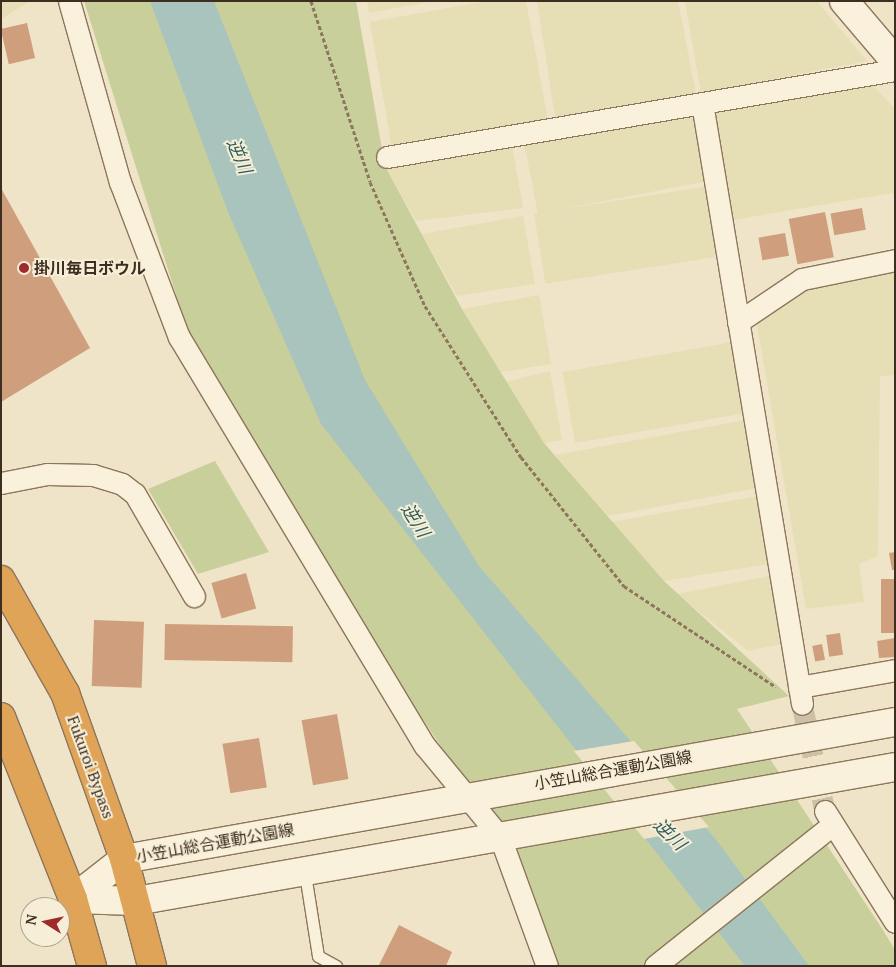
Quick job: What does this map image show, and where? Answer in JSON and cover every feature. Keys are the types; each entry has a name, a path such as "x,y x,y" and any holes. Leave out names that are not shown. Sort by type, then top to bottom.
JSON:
{"highway":[{"name":"Fukuroi Bypass","path":"1,580 65,693 124,859 152,966"},
{"path":"1,717 73,899 92,966"}],"main road":[{"path":"844,1 895,61"},
{"name":"小笠山総合運動公園線","path":"73,899 124,859 748,746 895,722"},
{"path":"73,899 136,901 305,874 527,832 895,767"}],"street":[{"path":"69,1 120,182 179,337 425,746 500,837 547,966"},
{"path":"387,157 895,70"},
{"path":"702,103 800,695 895,670"},
{"path":"738,322 802,280 895,260"},
{"path":"1,483 47,474 93,475 122,484 135,494 194,596"},
{"path":"655,966 828,818 895,922"}],"lane":[{"path":"305,874 318,956 336,966"}],"path":[{"path":"311,1 370,182 425,306 521,458 624,586 800,695"}],"shaded area":[{"path":"1,1 30,1 1,19"},
{"path":"367,1 435,1 369,13"},
{"path":"487,1 526,1 548,121 392,149 370,22"},
{"path":"537,1 678,1 696,94 555,117"},
{"path":"685,1 817,1 867,61 701,93"},
{"path":"871,83 895,109 895,197 892,193 733,220 714,106"},
{"path":"695,110 709,181 538,214 524,143"},
{"path":"511,140 523,208 416,221 385,166"},
{"path":"709,186 720,256 545,284 534,214"},
{"path":"523,216 535,284 457,296 422,234"},
{"path":"895,262 895,375 880,376 878,556 859,564 864,602 806,609 757,325 806,278"},
{"path":"539,295 551,364 501,372 462,309"},
{"path":"733,342 746,413 575,443 563,372"},
{"path":"550,371 562,440 544,443 505,382"},
{"path":"751,419 763,487 608,516 555,455"},
{"path":"763,495 775,563 664,581 612,522"},
{"path":"779,574 791,642 748,651 677,594"}],"green space":[{"path":"84,1 356,1 385,166 462,309 544,443 664,581 789,696 737,709 883,930 895,950 895,966 555,966 458,772 378,652 186,327"},
{"path":"215,461 269,552 198,574 148,489"}],"water":[{"name":"逆川","path":"150,1 214,1 365,380 442,506 479,566 718,842 809,966 745,966 321,424 228,212"}],"pier":[{"path":"634,741 709,827 644,839 574,751"}],"building":[{"path":"27,23 35,58 9,64 1,29"},
{"name":"掛川毎日ボウル","path":"1,188 90,348 1,402"},
{"path":"862,208 866,230 834,235 830,214"},
{"path":"825,212 834,257 797,264 789,219"},
{"path":"785,233 789,256 762,260 758,238"},
{"path":"895,552 895,570 892,570 889,553"},
{"path":"246,573 256,609 222,618 211,583"},
{"path":"881,579 895,579 895,633 881,633"},
{"path":"94,620 144,622 142,688 92,686"},
{"path":"165,624 293,626 292,662 164,660"},
{"path":"840,633 843,655 829,657 826,635"},
{"path":"895,638 895,657 879,658 877,641"},
{"path":"822,644 825,660 815,662 812,646"},
{"path":"337,714 348,779 313,785 302,720"},
{"path":"259,738 267,787 230,793 222,744"},
{"path":"399,925 452,952 446,966 379,965"}],"tunnel":[{"path":"802,704 825,811"}],"place":[{"name":"掛川毎日ボウル","path":"24,268"}]}
